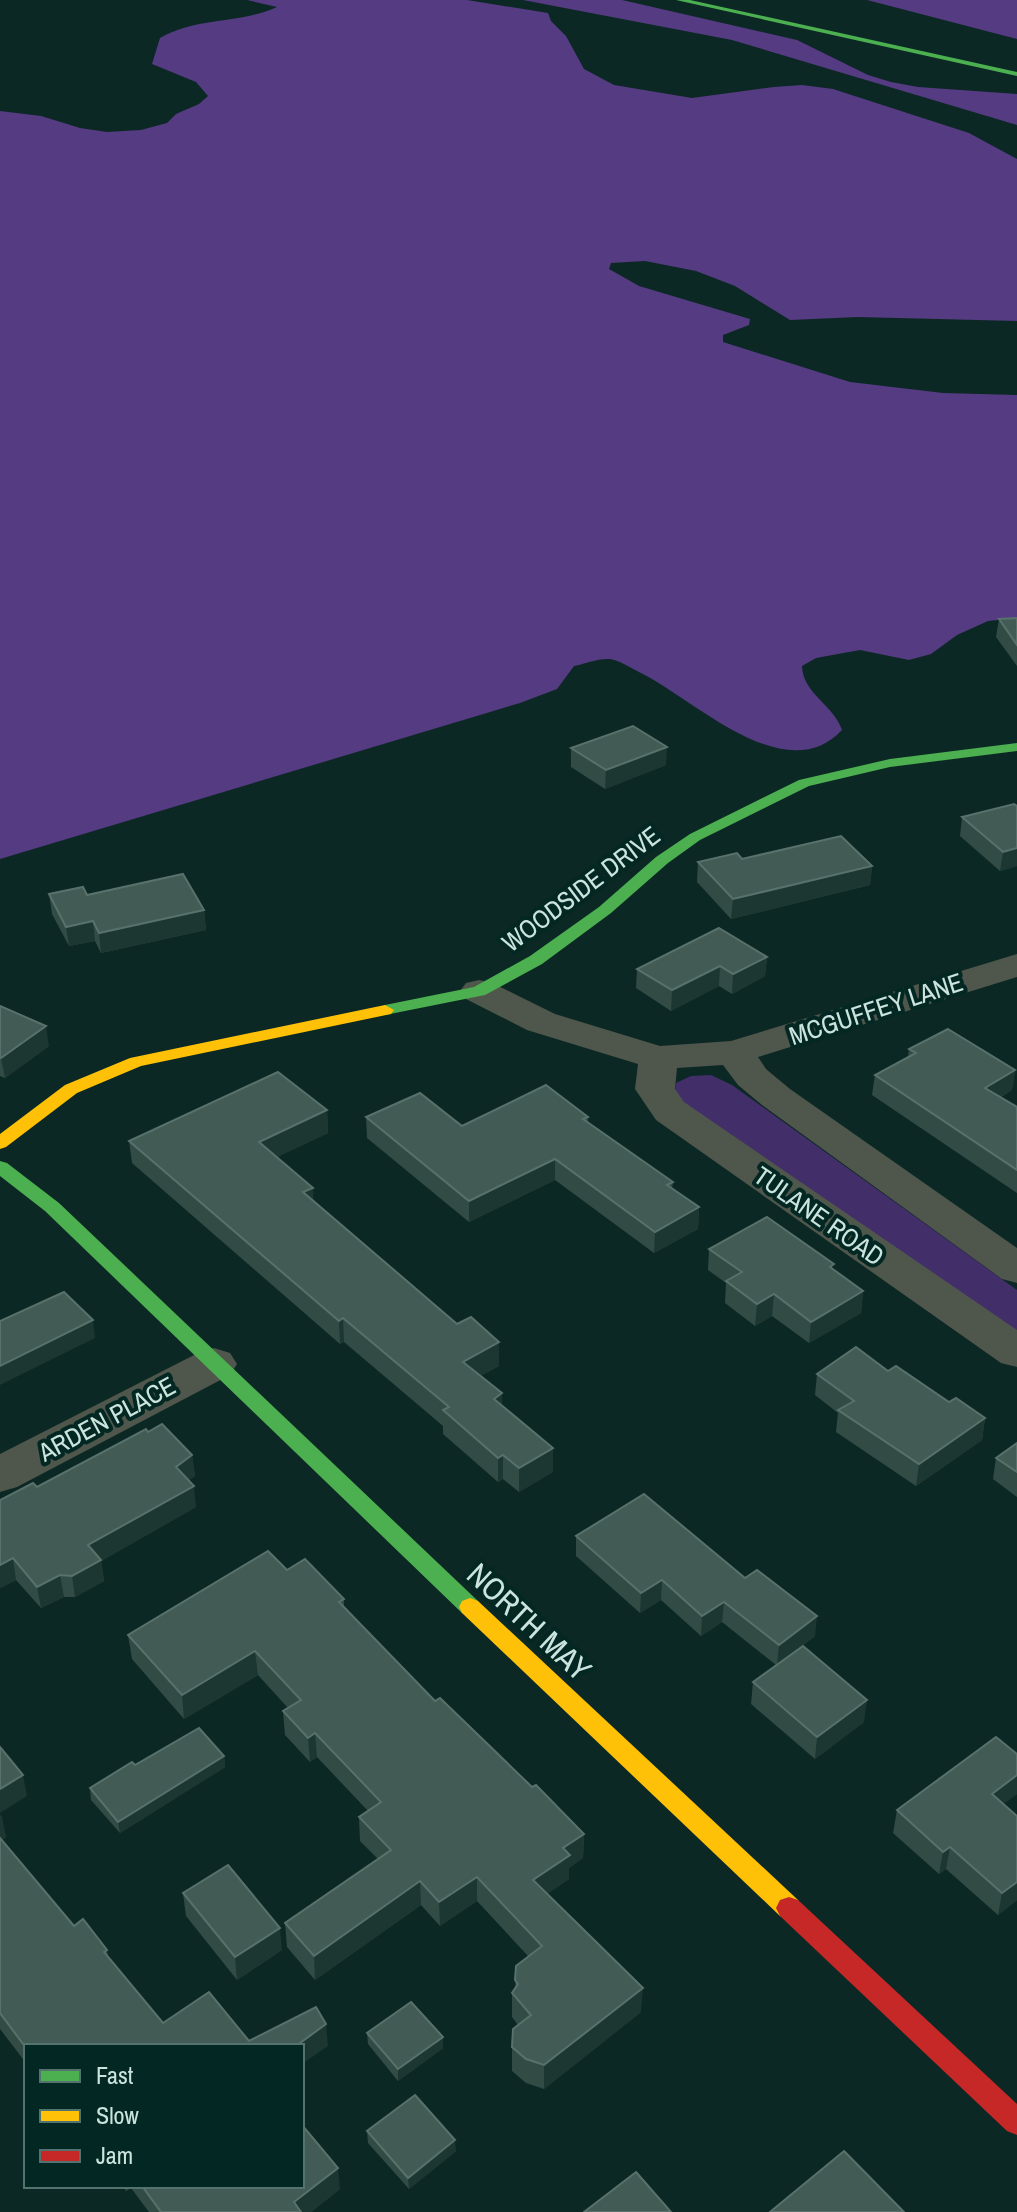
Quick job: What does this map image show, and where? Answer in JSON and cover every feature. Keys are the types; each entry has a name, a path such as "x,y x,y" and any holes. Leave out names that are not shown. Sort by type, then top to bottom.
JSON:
{"main road":[{"path":"680,0 1017,76"},
{"path":"763,0 821,12"},
{"path":"975,46 1017,56"},
{"name":"WOODSIDE DRIVE","path":"0,1143 71,1089 136,1062 479,991 536,960 605,910 662,860 695,837 804,783 904,761 1017,747"},
{"name":"NORTH MAY","path":"0,1167 52,1207 214,1364 1017,2122"}],"street":[{"name":"MCGUFFEY LANE","path":"658,1058 734,1052 1017,965"},
{"path":"479,991 541,1022 658,1058"},
{"path":"734,1052 752,1077 776,1097 1017,1269"},
{"name":"TULANE ROAD","path":"658,1058 655,1089 670,1111 1017,1352"},
{"name":"ARDEN PLACE","path":"0,1475 214,1364"}],"shaded area":[{"path":"247,0 467,0 548,13 551,21 566,36 584,69 614,85 692,98 802,85 833,89 969,133 1017,159 1017,321 858,317 790,320 735,286 696,271 645,261 611,263 609,269 639,286 750,319 749,325 723,335 723,342 850,382 943,393 1017,395 1017,618 988,621 957,635 931,654 909,660 860,650 816,658 802,666 807,684 842,730 819,746 794,750 767,745 739,734 625,664 601,659 574,666 557,689 520,703 0,859 0,111 41,116 80,128 107,132 141,130 167,123 176,114 199,104 208,96 196,82 152,64 160,38 203,23 248,16 277,7"},
{"path":"523,0 622,0 797,40 868,75 891,82 918,87 1017,94 1017,125 732,40"},
{"path":"867,0 1017,0 1017,39"},
{"path":"711,1075 732,1085 1017,1290 1017,1341 674,1099 676,1083 691,1076"}],"building":[{"path":"1017,618 1017,645 999,619"},
{"path":"633,726 667,747 606,770 571,748"},
{"path":"1014,804 1017,806 1017,848 1003,852 962,817"},
{"path":"841,836 872,866 733,899 698,862 737,853 742,859"},
{"path":"183,874 204,910 99,933 93,921 66,927 49,894 83,887 87,895"},
{"path":"719,928 767,957 733,974 720,966 672,990 637,969"},
{"path":"0,1006 46,1026 1,1058 0,1057"},
{"path":"948,1029 1015,1070 985,1088 1017,1107 1017,1170 875,1075 916,1053 909,1049"},
{"path":"278,1072 327,1110 259,1142 313,1188 303,1192 457,1324 471,1317 499,1342 463,1362 502,1393 494,1399 553,1448 519,1468 503,1455 498,1458 443,1410 449,1407 343,1318 339,1321 129,1141"},
{"path":"546,1085 588,1117 583,1119 673,1182 667,1185 699,1207 655,1232 555,1159 469,1201 366,1117 420,1093 462,1126"},
{"path":"767,1217 834,1264 830,1267 863,1291 811,1322 774,1294 757,1304 726,1281 742,1272 709,1249"},
{"path":"64,1292 93,1320 0,1366 0,1321"},
{"path":"856,1347 888,1371 896,1366 949,1402 956,1398 985,1418 919,1464 838,1410 854,1401 817,1374"},
{"path":"162,1424 192,1455 176,1467 194,1486 88,1545 101,1560 72,1576 60,1575 37,1587 13,1558 0,1565 0,1500 33,1483 37,1487 146,1429 148,1432"},
{"path":"1017,1443 1017,1472 996,1458"},
{"path":"644,1494 745,1578 757,1570 817,1616 779,1645 724,1602 702,1616 662,1580 641,1593 576,1536"},
{"path":"268,1551 287,1570 305,1559 344,1599 339,1602 435,1701 440,1698 532,1787 536,1785 584,1834 563,1848 570,1855 533,1880 643,1988 544,2065 526,2059 512,2047 513,2029 531,2015 512,1993 518,1984 515,1980 516,1966 542,1946 477,1877 439,1902 420,1881 314,1956 285,1923 391,1850 359,1817 381,1802 315,1733 308,1738 283,1711 301,1700 255,1651 182,1695 128,1635"},
{"path":"803,1646 867,1700 817,1737 753,1682"},
{"path":"199,1728 224,1756 118,1822 90,1788 132,1762 135,1765"},
{"path":"996,1737 1017,1754 1017,1775 992,1794 1017,1816 1017,1882 1002,1893 950,1847 943,1852 897,1810"},
{"path":"0,1747 23,1775 0,1789"},
{"path":"0,1838 74,1926 83,1919 107,1950 104,1952 163,2023 209,1992 249,2041 316,2007 326,2024 299,2044 24,2045 0,2013"},
{"path":"228,1865 280,1928 235,1957 183,1893"},
{"path":"411,2002 443,2037 398,2069 367,2033"},
{"path":"415,2095 455,2140 408,2178 367,2131"},
{"path":"304,2127 338,2168 294,2202 301,2212 161,2212 143,2188 304,2188"},
{"path":"844,2151 904,2212 770,2212"},
{"path":"636,2172 671,2212 584,2212"}],"traffic: fast":[{"path":"680,0 1017,74"},
{"path":"385,1010 479,991 536,960 605,910 662,860 695,837 804,783 890,763 1017,747"},
{"path":"0,1167 52,1207 470,1607"}],"traffic: slow":[{"path":"0,1143 71,1089 136,1062 385,1010"},
{"path":"470,1607 789,1908"}],"traffic: jam":[{"path":"789,1908 1017,2122"}]}
